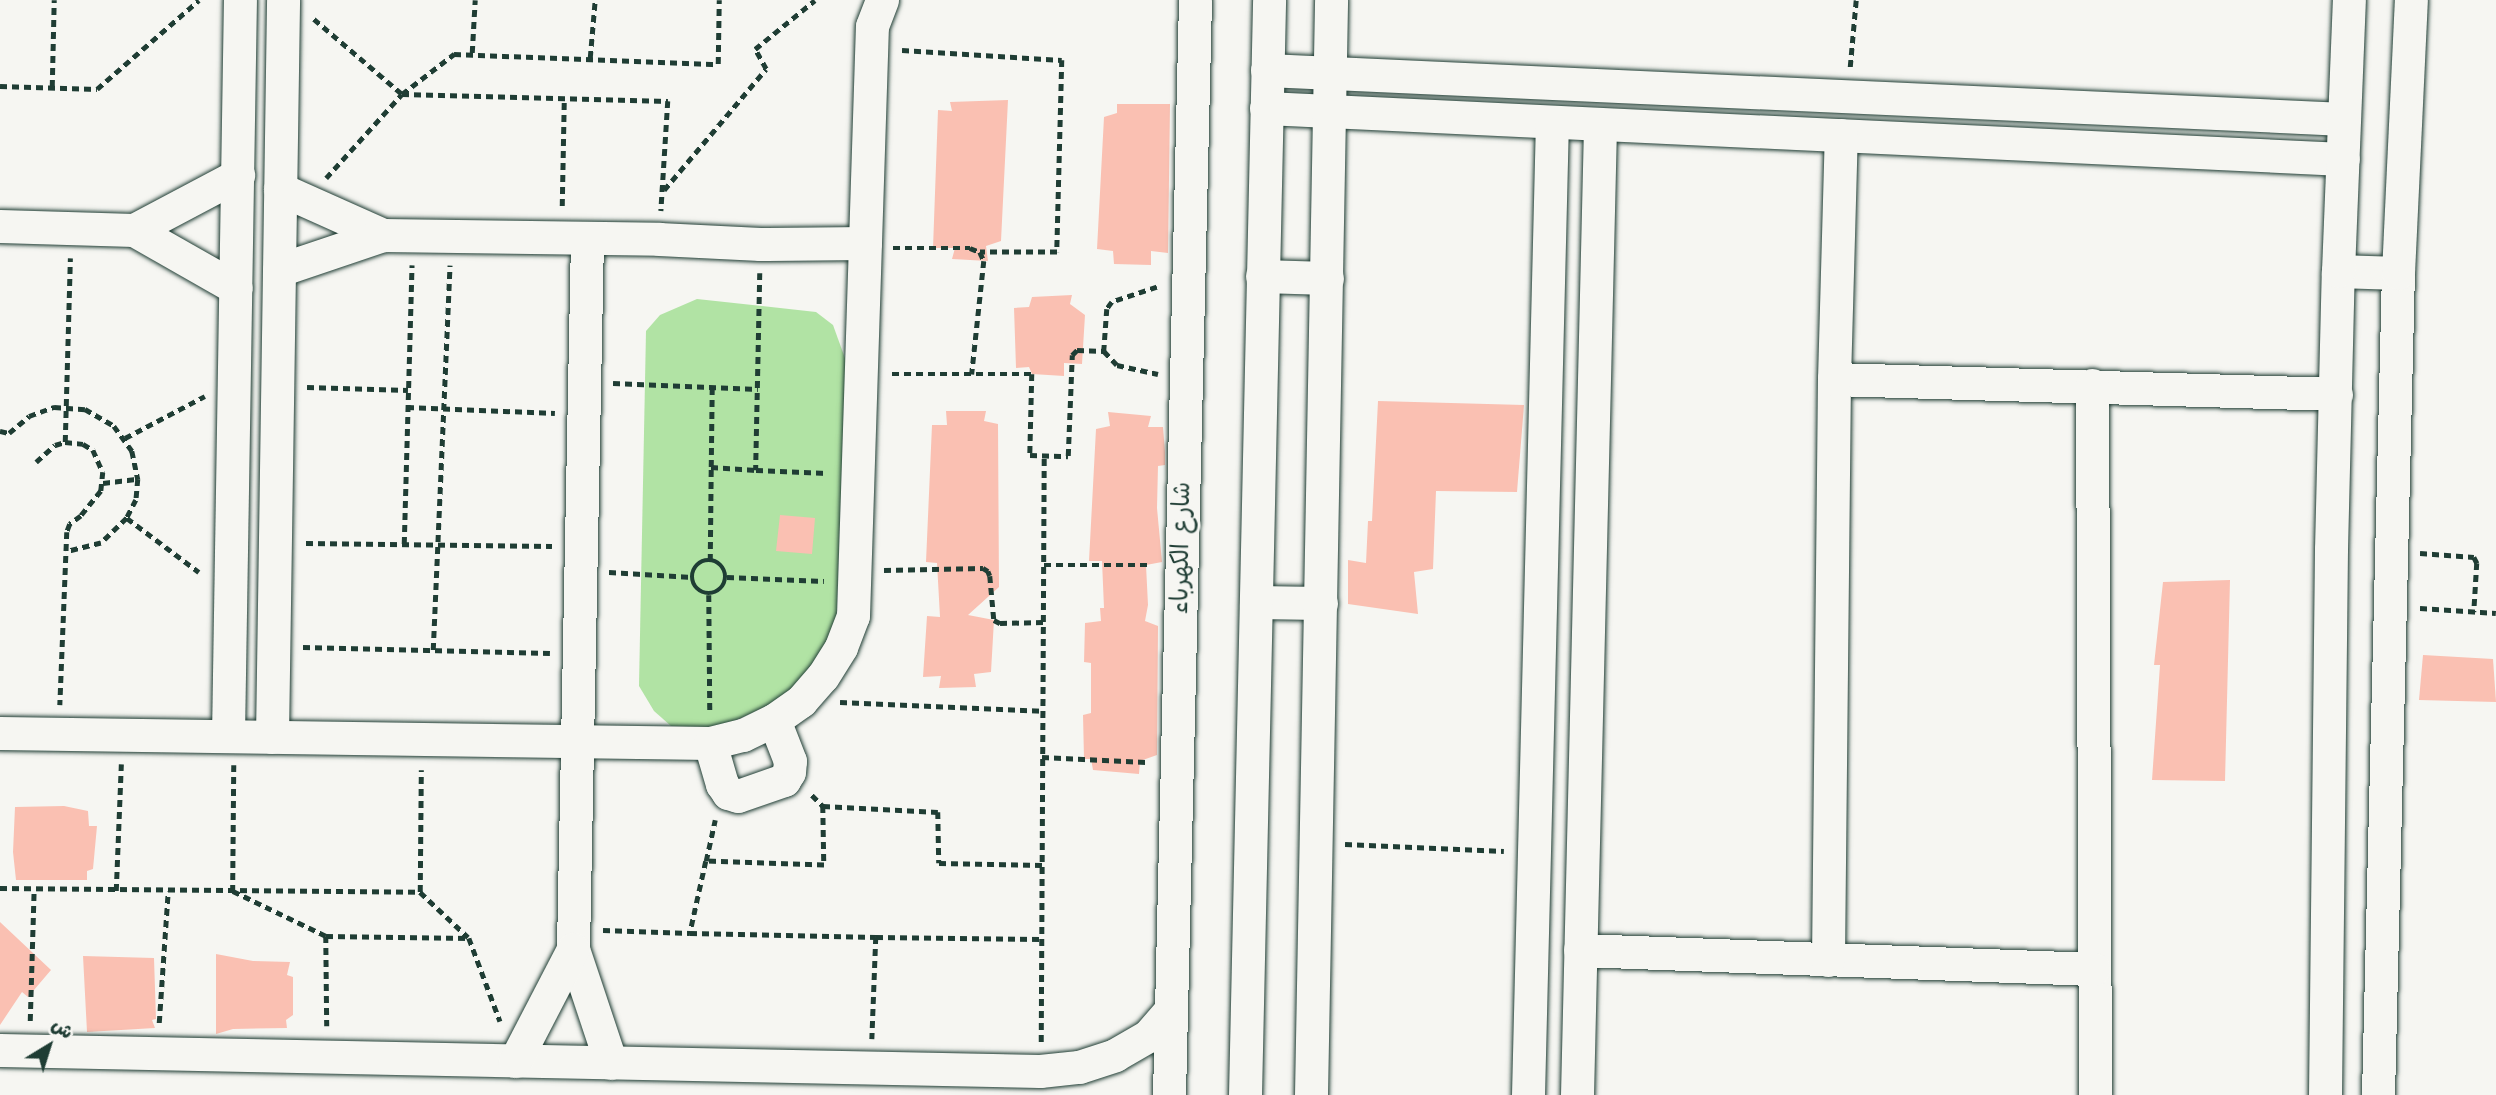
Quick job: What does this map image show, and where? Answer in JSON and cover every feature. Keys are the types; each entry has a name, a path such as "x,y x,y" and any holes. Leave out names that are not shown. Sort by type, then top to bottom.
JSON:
{"street":[{"path":"232,736 231,596 240,0"},
{"path":"272,737 279,270 293,195 283,0"},
{"name":"شارع الكهرباء","path":"1168,1095 1195,0"},
{"path":"1245,1095 1269,0"},
{"path":"1311,1095 1331,0"},
{"path":"2325,1095 2331,549 2338,271 2349,0"},
{"path":"2378,1095 2398,273 2411,0"},
{"path":"0,733 710,743 743,735 774,720 801,701 823,676 841,647 853,616 870,19"},
{"path":"1267,70 2344,119"},
{"path":"1695,129 1697,89"},
{"path":"1266,108 2343,159"},
{"path":"1528,1095 1552,122"},
{"path":"1577,1095 1601,124"},
{"path":"1828,960 1834,379 1841,135"},
{"path":"134,230 238,175"},
{"path":"293,195 398,235"},
{"path":"0,226 134,230 236,288"},
{"path":"279,270 398,235 864,245"},
{"path":"575,238 584,398 573,939 611,1063"},
{"path":"2338,271 2398,273"},
{"path":"1262,276 1326,278"},
{"path":"1834,379 2336,394"},
{"path":"2091,385 2095,1095"},
{"path":"1541,589 1589,591"},
{"path":"1256,602 1321,603"},
{"path":"710,743 722,784 728,793 738,796 784,780 789,772 790,761 774,720"},
{"path":"515,1061 573,939"},
{"path":"1580,950 2095,969"},
{"path":"15,1051 1040,1071 1079,1067 1115,1055 1148,1036 1171,1010"}],"path":[{"path":"52,87 54,0"},
{"path":"0,86 97,89 199,0"},
{"path":"472,53 475,0"},
{"path":"590,58 595,0"},
{"path":"293,195 402,94 454,54 718,64 719,0"},
{"path":"663,191 766,69 755,49 815,0"},
{"path":"1848,96 1856,0"},
{"path":"312,17 402,94 668,101 659,239"},
{"path":"864,245 970,248 980,252 1057,252 1062,60 870,19"},
{"path":"564,99 575,238"},
{"path":"65,442 70,228"},
{"path":"398,235 408,390 404,544"},
{"path":"433,650 452,236"},
{"path":"756,470 760,244"},
{"path":"972,374 984,261 980,252"},
{"path":"1104,351 1107,309 1112,302 1188,278"},
{"path":"861,374 1032,374 1030,455 1068,456 1072,355 1077,350 1104,351 1117,365 1186,380"},
{"path":"125,439 234,380"},
{"path":"407,407 444,408 712,386 758,389"},
{"path":"710,561 712,386"},
{"path":"277,387 408,390"},
{"path":"0,431 9,433 29,416 66,407 100,416 125,439 132,451 138,479 135,500 127,518 101,543 66,552"},
{"path":"36,462 55,445 65,442 83,444 93,450 101,462 103,483 95,500 70,524 66,552 59,734"},
{"path":"1040,1071 1044,455"},
{"path":"711,467 858,474"},
{"path":"103,483 138,479"},
{"path":"127,518 231,596"},
{"path":"275,542 438,544 581,559 692,577"},
{"path":"710,561 722,565 727,577 723,588 709,595 699,591 692,577 696,566 710,561"},
{"path":"1044,565 1181,565"},
{"path":"727,577 854,576 982,568 988,570 990,576 994,620 1000,623 1043,622"},
{"path":"709,595 710,743"},
{"path":"2391,607 2496,613"},
{"path":"273,646 579,653"},
{"path":"801,701 1043,711"},
{"path":"116,891 122,735"},
{"path":"232,736 233,891"},
{"path":"420,892 421,739"},
{"path":"1042,757 1177,763"},
{"path":"789,772 823,806 938,812 939,863 1042,865"},
{"path":"690,933 706,860 824,865 823,806"},
{"path":"1316,843 1533,852"},
{"path":"0,888 420,892 469,938 515,1061"},
{"path":"15,1051 34,889"},
{"path":"157,1054 168,891"},
{"path":"233,891 326,936 469,938"},
{"path":"573,939 690,933 1041,939"},
{"path":"326,936 328,1057"},
{"path":"871,1068 876,937"}],"green space":[{"path":"697,299 816,312 833,325 846,361 836,632 801,690 717,729 671,726 654,711 639,686 646,331 660,315"}],"building":[{"path":"1008,100 1001,241 986,246 988,261 952,259 955,248 933,248 938,110 952,111 950,102"},
{"path":"1117,104 1170,104 1168,253 1151,251 1151,265 1114,264 1113,251 1097,249 1104,117 1117,113"},
{"path":"1072,295 1070,304 1085,315 1082,364 1064,363 1064,376 1032,374 1029,367 1016,368 1014,308 1029,307 1032,297"},
{"path":"1378,401 1524,405 1517,492 1436,491 1433,569 1414,572 1418,614 1348,604 1348,560 1366,563 1368,521 1372,521"},
{"path":"946,411 986,411 984,421 998,424 999,587 968,615 994,620 991,672 974,674 976,687 939,688 941,676 923,677 927,616 940,617 937,563 926,562 932,425 947,425"},
{"path":"1108,412 1151,416 1148,427 1163,427 1165,465 1158,466 1157,508 1162,562 1146,565 1148,605 1145,621 1158,626 1157,755 1140,761 1139,774 1093,770 1091,759 1084,759 1083,715 1091,713 1091,663 1084,662 1085,623 1101,621 1100,608 1104,608 1102,561 1089,561 1096,429 1110,426"},
{"path":"780,515 815,518 812,554 776,551"},
{"path":"2230,580 2225,781 2152,780 2160,665 2154,665 2163,582"},
{"path":"2423,655 2493,659 2496,702 2419,700"},
{"path":"64,806 88,811 89,826 97,826 93,869 87,871 87,880 16,880 13,852 15,807"},
{"path":"0,922 51,970 28,997 22,992 0,1025"},
{"path":"216,954 253,961 290,962 287,975 293,977 293,1015 286,1020 287,1028 233,1029 216,1034"},
{"path":"83,956 154,958 156,1019 152,1020 155,1028 87,1032"}]}
